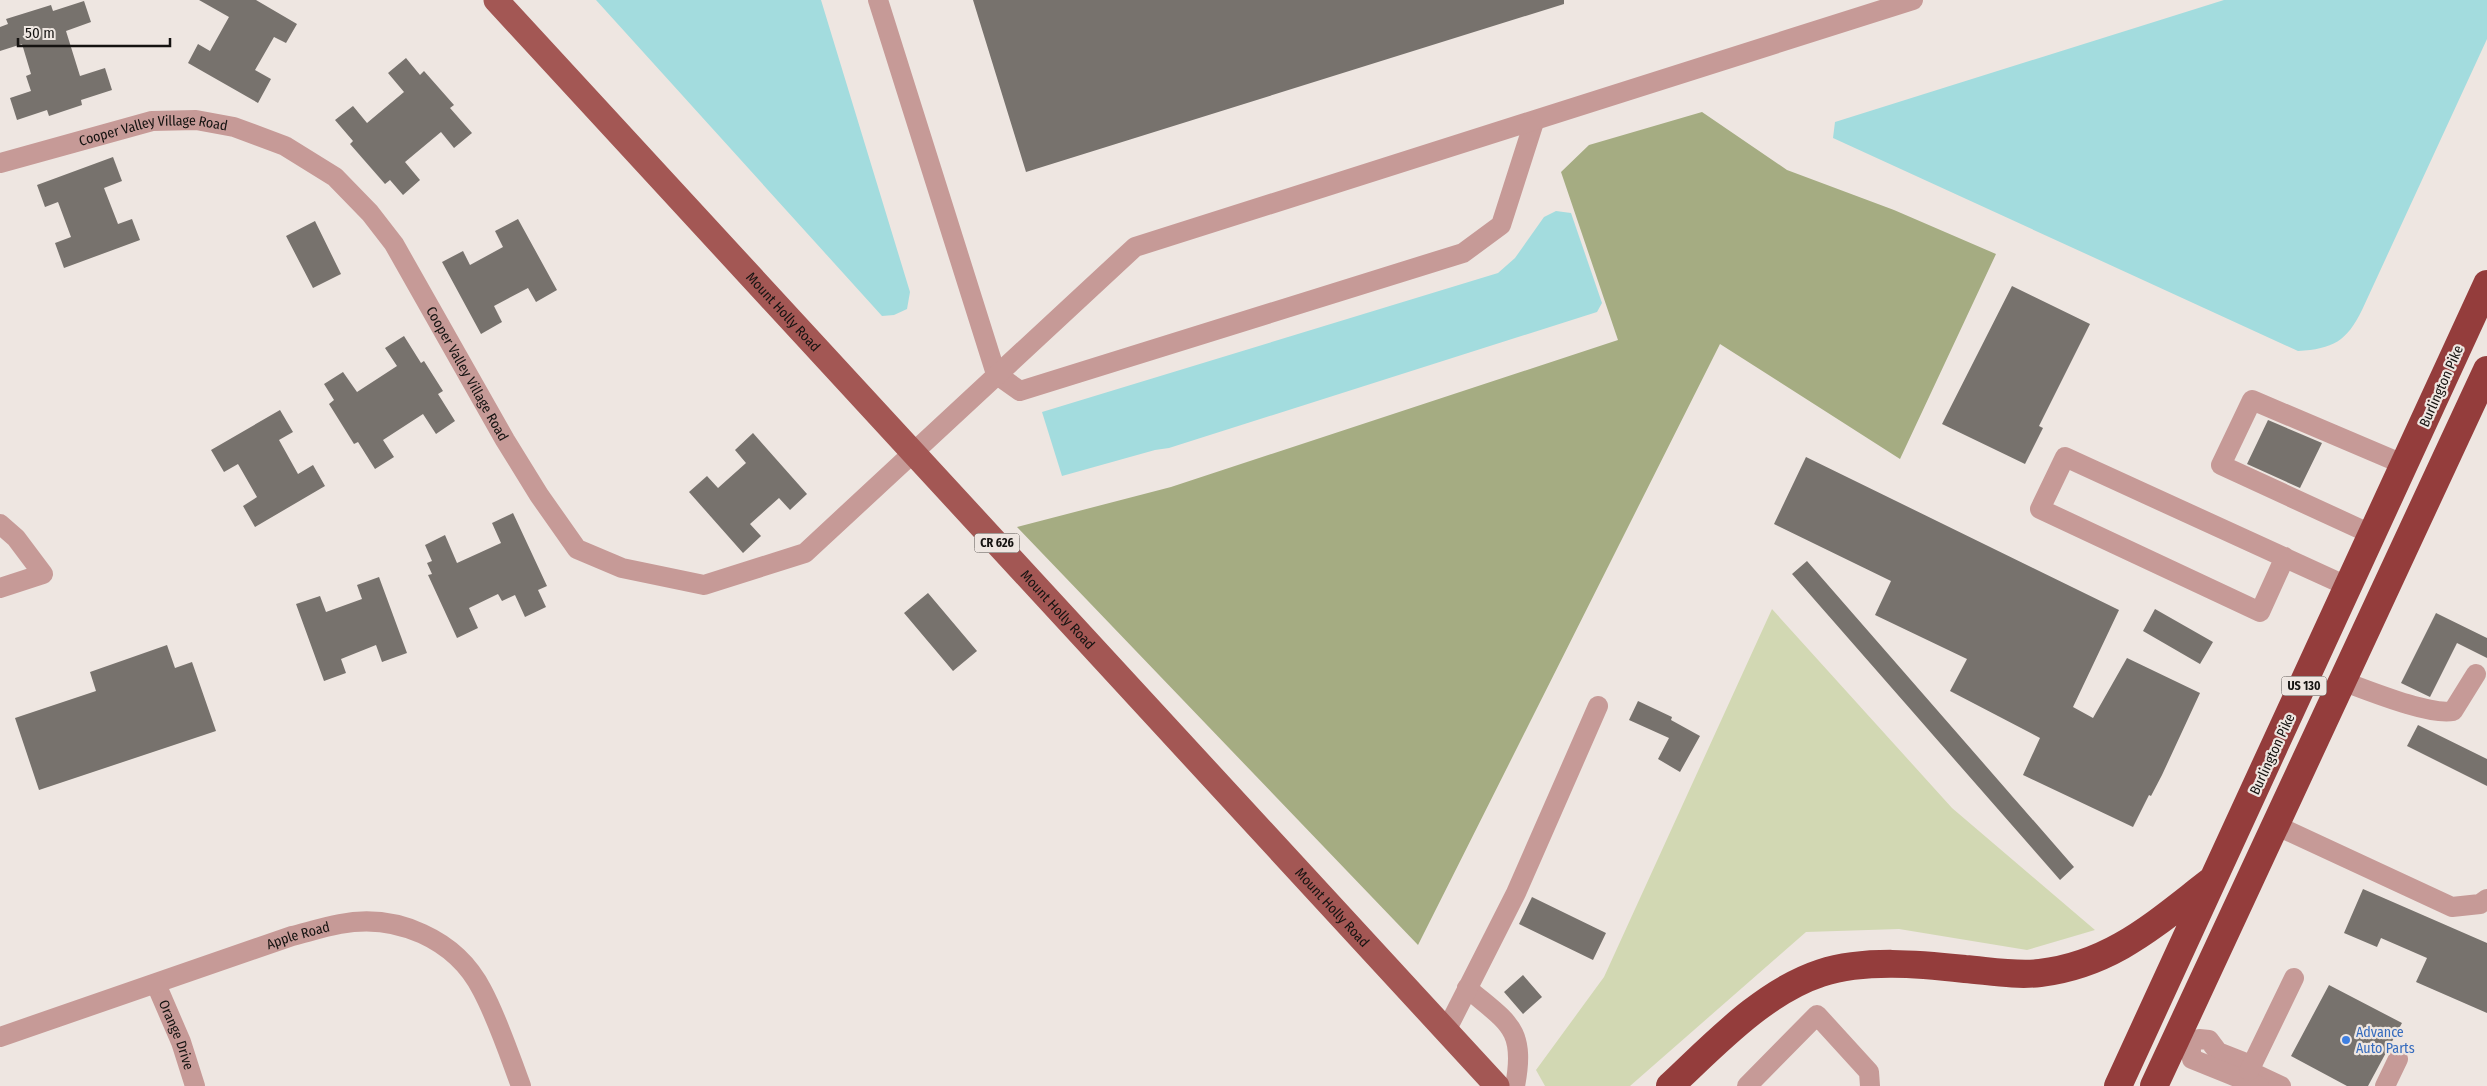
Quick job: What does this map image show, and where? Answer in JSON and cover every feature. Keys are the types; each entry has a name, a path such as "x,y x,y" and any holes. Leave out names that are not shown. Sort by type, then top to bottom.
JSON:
{"highway":[{"name":"Burlington Pike","path":"2118,1086 2487,284"},
{"name":"US 130","path":"2154,1086 2183,1042 2274,826 2487,370"},
{"path":"1670,1086 1762,1006 1791,988 1821,973 1854,966 1888,966 2039,973 2078,965 2116,951 2214,879"}],"main road":[{"name":"Mount Holly Road","path":"496,0 1497,1086"}],"street":[{"path":"878,0 996,374 1020,391 1462,253 1501,225 1534,122"},
{"name":"Cooper Valley Village Road","path":"0,163 127,126 152,121 196,120 234,126 285,146 335,176 370,212 394,244 510,448 576,549 622,568 704,585 805,553 1135,247 1534,122 1913,0"},
{"path":"2373,535 2221,465 2252,400 2405,465"},
{"path":"2285,557 2260,612 2040,509 2065,457 2285,557 2349,587"},
{"path":"0,524 16,538 43,574 0,588"},
{"path":"2342,682 2424,708 2447,713 2453,712 2476,674"},
{"path":"1446,1031 1516,893 1598,706"},
{"path":"2274,826 2452,907 2480,904 2487,899"},
{"name":"Apple Road","path":"0,1037 292,936 341,923 390,923 413,929 434,939 453,952 469,969 492,1012 521,1086"},
{"path":"2255,1079 2294,978"},
{"name":"Orange Drive","path":"156,984 181,1042 195,1086"},
{"path":"1467,988 1507,1022 1517,1038 1520,1063 1515,1086"},
{"path":"1748,1086 1817,1015 1869,1072 1870,1086"},
{"path":"2183,1042 2202,1038 2209,1040 2218,1052 2246,1063 2255,1079 2281,1086"},
{"path":"2385,1086 2398,1059"}],"green space":[{"path":"1702,112 1787,170 1894,210 1996,254 1900,459 1720,344 1418,945 1017,527 1171,487 1618,340 1561,172 1589,145"},
{"path":"1772,609 1952,808 2095,930 2027,950 1899,929 1806,932 1630,1086 1545,1086 1536,1070 1604,977"}],"water":[{"path":"596,0 821,0 910,292 907,309 894,315 882,316"},
{"path":"2224,0 2487,0 2487,39 2362,310 2351,329 2338,341 2330,345 2298,351 1833,138 1835,122"},
{"path":"1556,211 1571,213 1602,303 1597,312 1169,448 1155,450 1062,476 1042,412 1498,273 1515,258 1544,217"}],"building":[{"path":"199,0 256,0 297,24 286,43 274,37 255,70 271,79 258,103 188,63 198,44 210,51 229,17"},
{"path":"973,0 1564,0 1564,4 1026,172"},
{"path":"84,1 91,22 66,31 80,76 105,68 112,90 81,100 82,105 49,116 47,110 17,120 10,98 31,91 26,76 31,74 22,44 0,51 0,27 8,24 6,19 51,5 53,11"},
{"path":"406,58 420,75 424,71 454,105 450,108 472,133 454,148 441,132 405,162 420,180 403,195 390,180 385,184 350,144 353,141 335,120 353,106 367,123 404,92 388,73"},
{"path":"113,157 122,181 104,188 118,224 132,219 140,240 64,268 55,243 71,237 58,202 45,207 37,185"},
{"path":"518,219 557,290 536,302 528,288 494,306 502,322 481,334 442,262 463,251 470,265 503,247 495,231"},
{"path":"315,221 341,274 313,288 286,236"},
{"path":"2012,286 2090,324 2039,426 2043,428 2025,464 1942,424"},
{"path":"404,336 421,363 424,361 443,391 438,394 455,421 436,434 423,414 383,440 394,457 375,469 358,442 354,444 329,404 334,400 324,384 343,372 357,392 397,366 385,348"},
{"path":"280,410 293,432 279,440 298,474 313,465 325,486 255,527 243,506 257,497 238,464 224,472 211,450"},
{"path":"2268,420 2322,443 2300,488 2247,464"},
{"path":"753,433 807,494 790,510 779,498 750,524 761,536 743,553 689,492 707,476 718,488 746,463 735,450"},
{"path":"1806,457 2119,610 2073,707 2093,718 2127,658 2200,693 2162,775 2151,796 2149,795 2133,827 2023,775 2040,738 1950,691 1967,659 1875,615 1891,581 1774,524"},
{"path":"513,513 547,586 538,590 546,607 525,617 515,595 502,601 498,594 469,608 478,628 457,638 428,575 432,574 427,563 432,561 425,545 445,535 457,563 501,543 492,523"},
{"path":"1807,561 2074,867 2060,880 1792,574"},
{"path":"379,577 407,653 382,662 376,645 341,659 346,673 324,681 296,604 320,596 326,612 362,599 357,585"},
{"path":"928,593 977,651 953,671 904,613"},
{"path":"2155,609 2213,642 2200,664 2143,631"},
{"path":"2436,613 2487,638 2487,658 2457,643 2430,697 2401,683"},
{"path":"167,645 175,668 192,662 216,731 39,790 15,718 96,691 90,672"},
{"path":"1638,701 1672,717 1671,720 1700,736 1680,772 1658,759 1669,738 1629,720"},
{"path":"2418,725 2487,759 2487,786 2407,746"},
{"path":"2363,889 2487,943 2487,1013 2416,982 2427,958 2381,938 2377,947 2344,933"},
{"path":"1532,897 1606,933 1593,960 1519,924"},
{"path":"1523,975 1542,997 1523,1014 1504,992"},
{"name":"Advance Auto Parts","path":"2329,985 2402,1023 2368,1086 2347,1086 2291,1056"}],"place":[{"name":"Advance Auto Parts","path":"2346,1040"}]}
